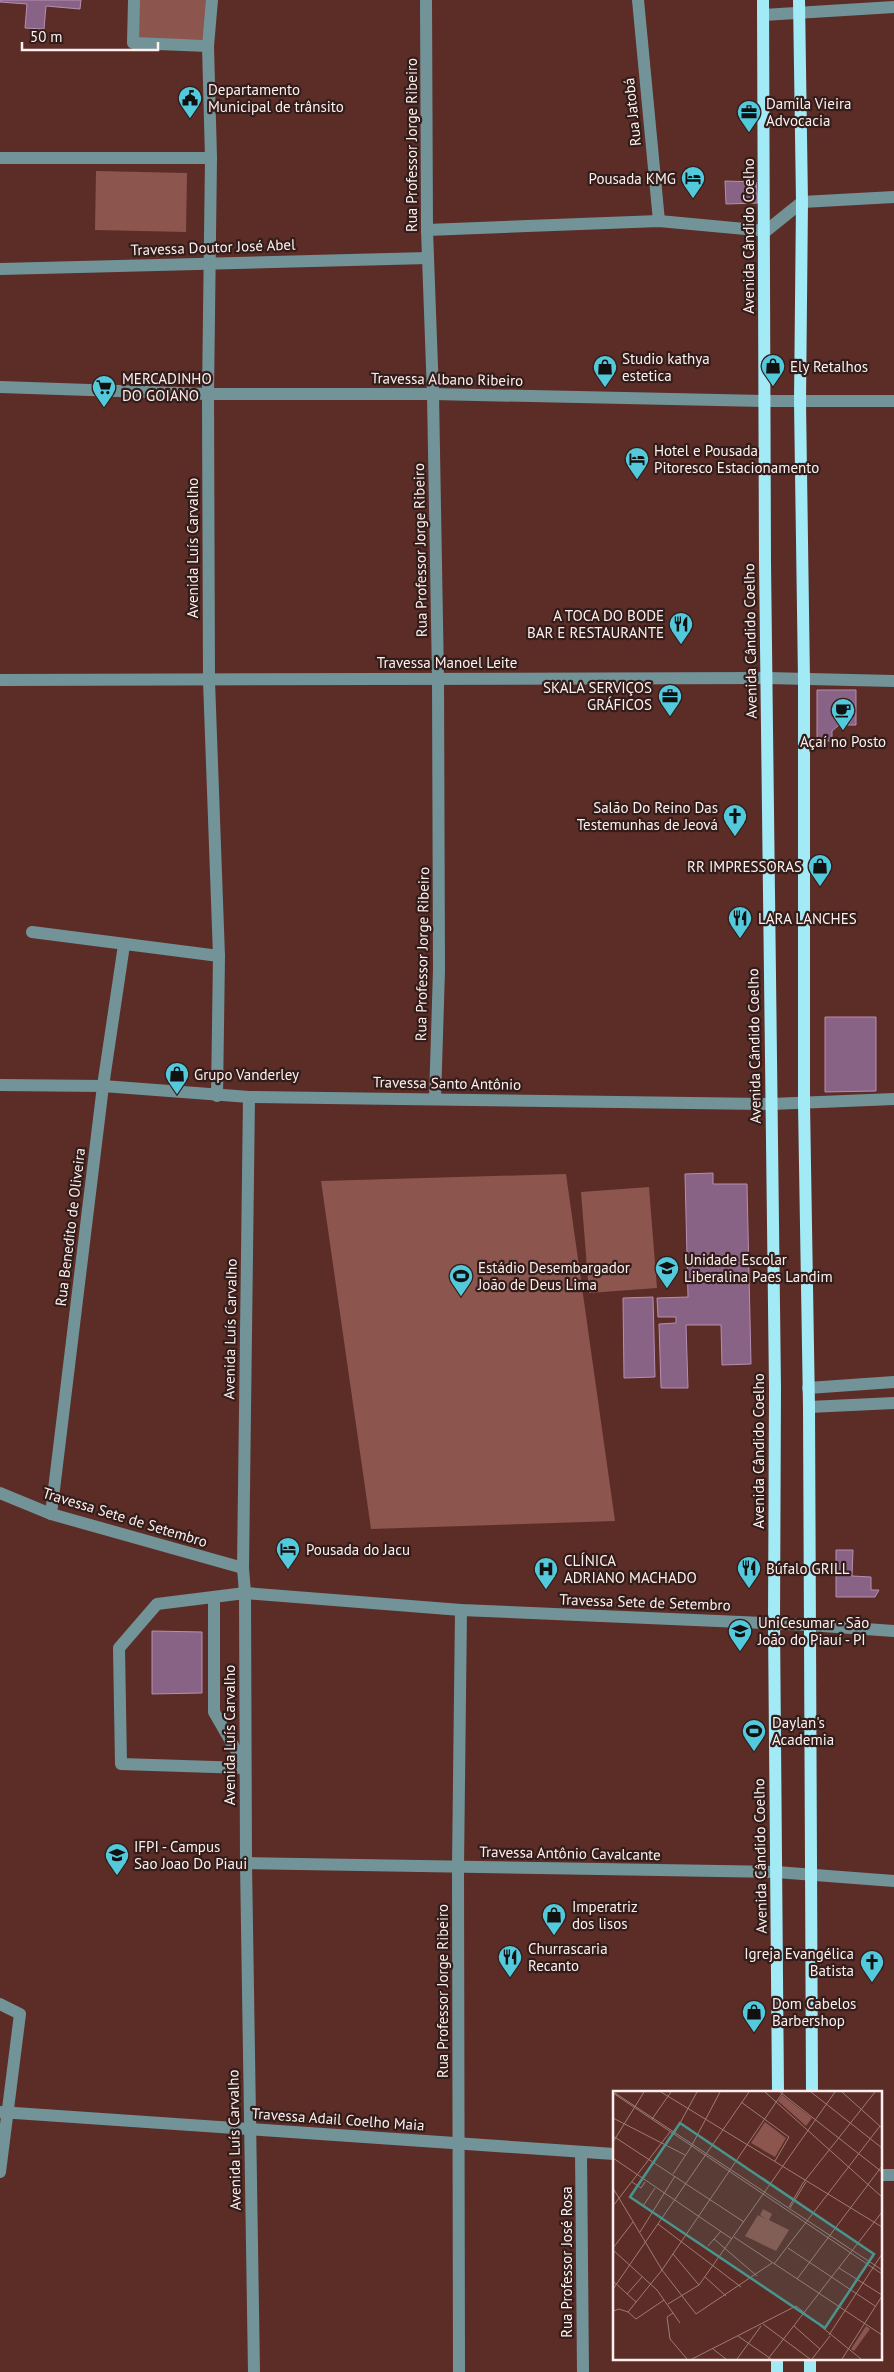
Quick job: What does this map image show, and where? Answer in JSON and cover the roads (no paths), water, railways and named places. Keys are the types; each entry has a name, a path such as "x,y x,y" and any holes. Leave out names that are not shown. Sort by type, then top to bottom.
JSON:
{"main road":[{"name":"Avenida Cândido Coelho","path":"763,0 766,230 764,401 775,1388 774,1624 778,2091"},
{"path":"799,0 802,202 800,402 804,679 804,1104 809,1407 812,2091"}],"street":[{"path":"134,0 133,43 208,46"},
{"name":"Avenida Luís Carvalho","path":"212,0 208,46 211,158 208,394 209,681 219,956 217,1096"},
{"name":"Rua Professor Jorge Ribeiro","path":"426,0 427,230 433,394 438,678 439,970 435,1099"},
{"name":"Rua Jatobá","path":"638,0 659,221"},
{"path":"763,15 894,6"},
{"path":"0,158 211,158"},
{"path":"427,230 659,221 766,230 802,202 894,196"},
{"name":"Travessa Doutor José Abel","path":"0,270 210,262 428,258"},
{"name":"Travessa Albano Ribeiro","path":"0,387 208,394 433,394 800,402 894,401"},
{"name":"Travessa Manoel Leite","path":"0,680 209,681 438,678 767,678 894,681"},
{"path":"32,932 219,956"},
{"name":"Rua Benedito de Oliveira","path":"51,1514 103,1086 124,945"},
{"name":"Travessa Santo Antônio","path":"0,1085 103,1086 249,1097 771,1104 894,1100"},
{"name":"Avenida Luís Carvalho","path":"249,1097 243,1568 245,1593 246,1863 254,2372"},
{"path":"808,1388 894,1382"},
{"path":"809,1407 894,1404"},
{"name":"Travessa Sete de Setembro","path":"0,1493 51,1514 243,1568"},
{"name":"Travessa Sete de Setembro","path":"246,1768 121,1764 119,1648 157,1604 245,1593 461,1610 810,1625 894,1631"},
{"path":"214,1597 214,1712 246,1768"},
{"name":"Rua Professor Jorge Ribeiro","path":"459,2372 458,1868 461,1610"},
{"name":"Travessa Antônio Cavalcante","path":"246,1863 776,1872 894,1881"},
{"path":"0,2004 20,2014 4,2112 0,2172"},
{"name":"Travessa Adail Coelho Maia","path":"4,2112 613,2154"},
{"name":"Rua Professor José Rosa","path":"581,2152 583,2372"}],"place":[{"name":"Departamento Municipal de trânsito","path":"190,119"},
{"name":"Damila Vieira Advocacia","path":"749,133"},
{"name":"Pousada KMG","path":"693,199"},
{"name":"Ely Retalhos","path":"773,387"},
{"name":"Studio kathya estetica","path":"605,388"},
{"name":"MERCADINHO DO GOIANO","path":"104,408"},
{"name":"Hotel e Pousada Pitoresco Estacionamento","path":"637,480"},
{"name":"A TOCA DO BODE BAR E RESTAURANTE","path":"681,645"},
{"name":"SKALA SERVIÇOS GRÁFICOS","path":"670,717"},
{"name":"Açaí no Posto","path":"843,731"},
{"name":"Salão Do Reino Das Testemunhas de Jeová","path":"735,837"},
{"name":"RR IMPRESSORAS","path":"820,887"},
{"name":"LARA LANCHES","path":"740,939"},
{"name":"Grupo Vanderley","path":"177,1095"},
{"name":"Unidade Escolar Liberalina Paes Landim","path":"667,1289"},
{"name":"Estádio Desembargador João de Deus Lima","path":"461,1297"},
{"name":"Pousada do Jacu","path":"288,1570"},
{"name":"Búfalo GRILL","path":"749,1589"},
{"name":"CLÍNICA ADRIANO MACHADO","path":"546,1590"},
{"name":"UniCesumar - São João do Piauí - PI","path":"740,1652"},
{"name":"Daylan's Academia","path":"754,1752"},
{"name":"IFPI - Campus Sao Joao Do Piaui","path":"117,1876"},
{"name":"Imperatriz dos lisos","path":"554,1936"},
{"name":"Churrascaria Recanto","path":"510,1978"},
{"name":"Igreja Evangélica Batista","path":"872,1983"},
{"name":"Dom Cabelos Barbershop","path":"754,2033"}]}
